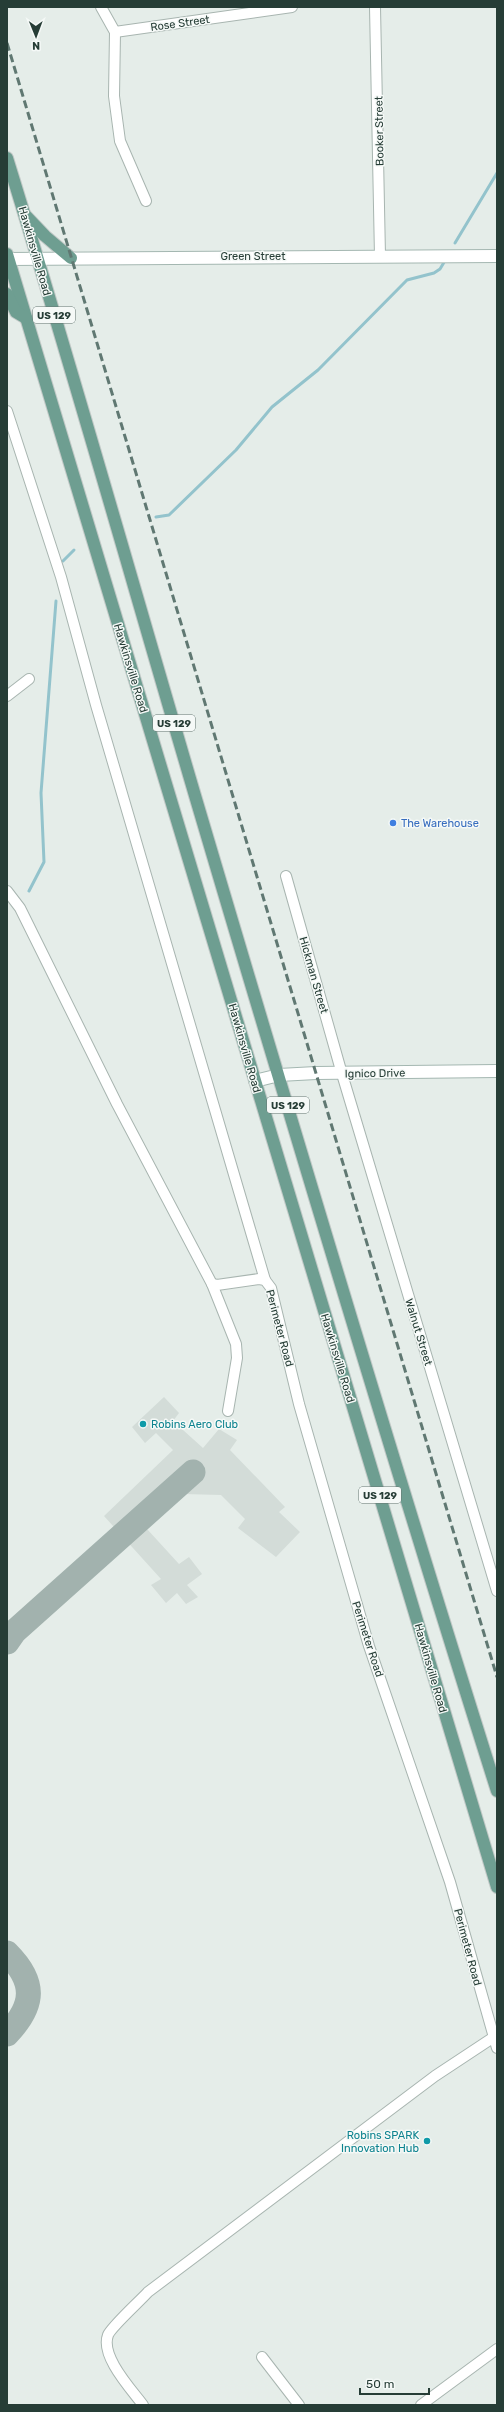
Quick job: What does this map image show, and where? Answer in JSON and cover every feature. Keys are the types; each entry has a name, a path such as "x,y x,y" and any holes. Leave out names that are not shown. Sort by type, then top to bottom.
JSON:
{"main road":[{"name":"Hawkinsville Road","path":"7,158 404,1495 497,1791"},
{"path":"24,214 45,236 71,258"},
{"name":"Hawkinsville Road","path":"7,257 27,319 497,1887"},
{"path":"7,294 16,312 27,319"}],"street":[{"path":"101,7 115,32 114,96 120,141 134,177 146,201"},
{"name":"Rose Street","path":"115,32 292,7"},
{"name":"Booker Street","path":"375,7 380,256"},
{"name":"Green Street","path":"7,257 497,256"},
{"path":"7,411 61,577 96,705 265,1280"},
{"path":"7,696 29,680"},
{"name":"Hickman Street","path":"286,876 342,1074"},
{"path":"7,891 20,908 117,1104 212,1284 236,1344 237,1358 228,1411"},
{"name":"Ignico Drive","path":"255,1081 279,1075 497,1071"},
{"name":"Walnut Street","path":"342,1074 497,1591"},
{"name":"Perimeter Road","path":"212,1284 217,1285 259,1279 265,1280 271,1288 299,1404 369,1646 450,1882 497,2048"},
{"path":"143,2405 113,2364 107,2348 108,2334 143,2297 435,2076 494,2037"},
{"path":"421,2405 497,2349"},
{"path":"262,2357 299,2405"}],"shaded area":[{"path":"164,1397 179,1413 173,1421 203,1448 219,1429 237,1440 230,1450 285,1507 279,1512 300,1532 276,1557 238,1528 245,1519 221,1495 183,1494 147,1529 179,1564 189,1557 202,1574 187,1585 198,1597 186,1604 177,1593 166,1603 151,1585 161,1579 104,1516 173,1450 156,1433 145,1443 132,1427"}],"waterway":[{"path":"455,243 497,173"},
{"path":"156,517 169,515 236,450 272,407 318,370 407,280 434,273 440,269 446,259"},
{"path":"63,561 74,550"},
{"path":"29,891 44,862 41,793 56,601"}],"taxiway":[{"path":"7,1642 14,1632 193,1472"},
{"path":"7,1953 23,1974 27,1984 28,1994 27,2003 23,2013 7,2034"}],"railway":[{"path":"7,43 497,1677"}],"place":[{"name":"The Warehouse","path":"393,823"},
{"name":"Robins Aero Club","path":"143,1424"},
{"name":"Robins SPARK Innovation Hub","path":"427,2141"}]}
